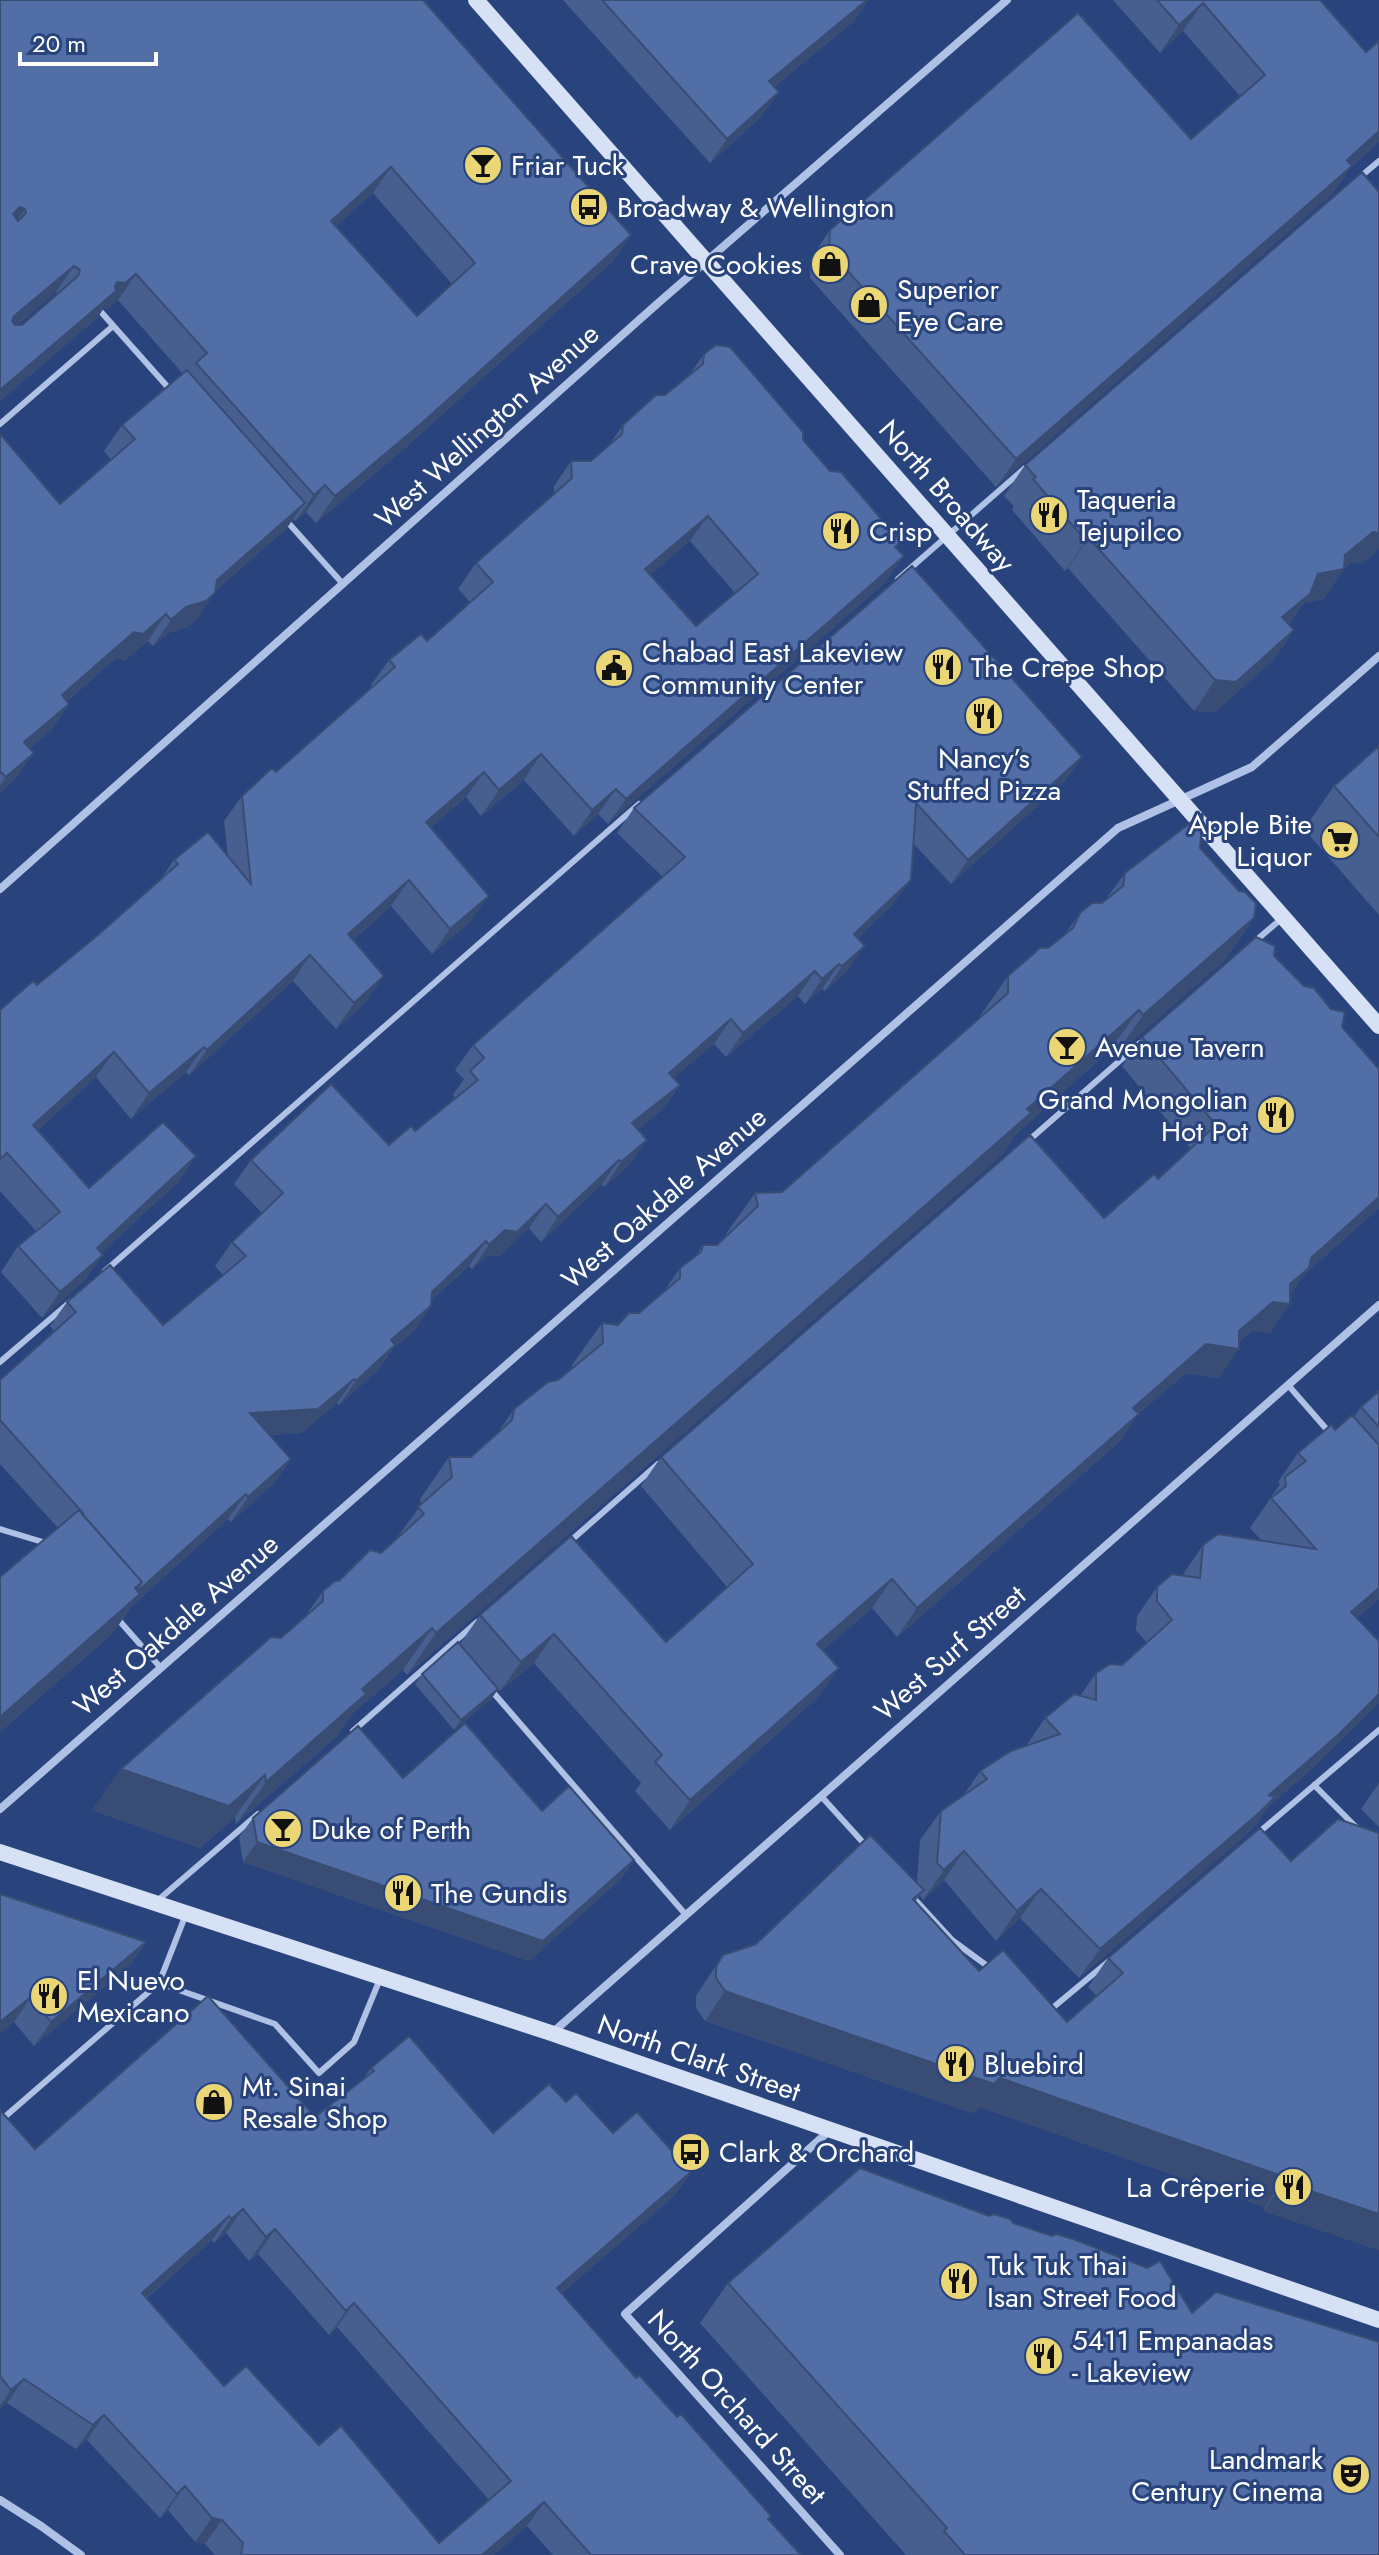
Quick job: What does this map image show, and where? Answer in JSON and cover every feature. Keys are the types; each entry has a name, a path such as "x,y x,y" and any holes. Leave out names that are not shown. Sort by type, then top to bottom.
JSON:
{"main road":[{"name":"North Broadway","path":"476,0 1379,1026"},
{"name":"North Clark Street","path":"0,1852 551,2033 1379,2320"}],"street":[{"name":"West Wellington Avenue","path":"0,889 706,261 1007,0"},
{"name":"West Oakdale Avenue","path":"0,1809 1118,828 1252,767 1379,656"},
{"name":"West Surf Street","path":"551,2033 1379,1305"},
{"name":"North Orchard Street","path":"829,2131 625,2314 840,2555"},
{"path":"0,2500 81,2555"}],"lane":[{"path":"1355,181 1379,161"},
{"path":"102,313 174,394"},
{"path":"0,424 113,326"},
{"path":"886,589 1037,458"},
{"path":"276,509 343,584"},
{"path":"96,1279 646,798"},
{"path":"1242,952 1283,917"},
{"path":"1027,1141 1147,1036"},
{"path":"0,1362 72,1300"},
{"path":"1288,1385 1333,1437"},
{"path":"560,1550 667,1456"},
{"path":"0,1529 53,1544"},
{"path":"109,1609 161,1668"},
{"path":"345,1738 488,1613"},
{"path":"452,1644 462,1656"},
{"path":"482,1680 686,1915"},
{"path":"1253,1837 1379,1730"},
{"path":"1314,1785 1368,1839"},
{"path":"821,1796 878,1859"},
{"path":"154,1904 262,1811"},
{"path":"899,1882 952,1940 1000,1976"},
{"path":"0,2121 159,1983 186,1914"},
{"path":"1037,2003 1049,2012 1121,1950"},
{"path":"159,1983 275,2024 319,2073 354,2042 381,1978"}],"building":[{"path":"0,0 423,0 631,235 423,422 335,496 325,485 314,495 196,363 207,353 136,274 125,283 117,282 116,291 0,390","holes":["391,167 475,263 417,316 331,221","20,207 26,213 18,221 13,214","74,266 80,270 78,276 22,325 15,325 12,321 14,316"]},
{"path":"602,0 867,0 769,81 779,92 727,139"},
{"path":"1157,0 1320,0 1366,52 1379,41 1379,131 1347,160 1352,166 1016,459 829,250 830,230 1078,13 1191,139 1265,75 1203,3 1179,25"},
{"path":"1362,172 1379,192 1379,533 1373,532 1345,555 1344,569 1318,574 1310,594 1282,617 1294,630 1236,682 1215,680 1089,538 1086,541 1033,479 1036,477 1025,465"},
{"path":"716,345 730,347 803,432 803,440 830,471 841,472 901,542 895,547 904,556 626,799 616,789 592,810 541,754 499,790 484,772 426,822 489,896 450,929 409,880 348,934 384,976 354,1003 310,955 207,1050 204,1047 149,1093 114,1052 33,1125 89,1188 163,1122 196,1156 97,1248 103,1255 60,1292 18,1246 60,1212 7,1153 0,1159 0,1010 33,981 37,985 98,935 178,864 174,860 208,832 251,884 242,796 272,768 276,772 395,667 389,660 421,634 427,641 493,582 476,563 572,478 571,461 591,461 622,434 623,425 656,395 665,395 703,364 704,354","holes":["708,516 758,574 696,626 645,569"]},
{"path":"187,370 305,503 217,580 215,593 206,601 186,607 171,620 166,614 143,634 134,632 62,695 69,704 24,742 34,753 6,777 0,771 0,434 60,504 135,439 122,425"},
{"path":"912,566 1082,757 968,860 916,803 911,880 854,934 865,946 822,979 815,971 743,1033 731,1019 669,1073 680,1085 632,1123 647,1140 621,1162 619,1160 558,1217 546,1204 517,1232 505,1230 489,1245 486,1241 432,1292 431,1306 391,1340 395,1345 356,1381 354,1379 318,1409 250,1413 291,1459 248,1497 246,1494 139,1590 142,1582 0,1420 0,1380 76,1312 67,1302 110,1265 163,1325 246,1256 232,1242 283,1193 251,1160 331,1084 389,1145 411,1126 415,1131 478,1080 470,1071 484,1058 473,1045 685,857 634,808"},
{"path":"1379,746 1379,837 1334,786"},
{"path":"1203,813 1200,848 1239,891 1245,892 1256,903 1254,918 1143,1015 1139,1010 1027,1109 1031,1113 436,1633 432,1628 362,1689 366,1694 266,1782 265,1775 229,1806 121,1769 271,1637 281,1638 323,1601 323,1591 339,1581 370,1550 381,1553 424,1514 418,1507 452,1477 449,1457 471,1457 512,1420 514,1409 548,1382 558,1380 603,1343 602,1323 618,1325 629,1313 639,1313 680,1278 680,1268 701,1252 703,1245 717,1245 758,1206 755,1193 782,1192 1008,993 1008,976 1040,948 1048,948 1073,928 1080,913 1092,903 1102,903 1123,886 1125,873"},
{"path":"1256,937 1275,946 1274,956 1304,986 1314,988 1331,1009 1345,1012 1342,1027 1379,1069 1379,1197 1311,1258 1309,1268 1290,1284 1290,1304 1273,1302 1239,1331 1239,1349 1206,1344 1133,1408 1139,1414 917,1608 892,1579 817,1644 839,1668 690,1800 655,1762 662,1755 554,1634 521,1662 480,1615 571,1536 666,1642 753,1564 661,1457 1030,1135 1104,1218 1154,1174 1158,1179 1216,1125 1142,1037"},
{"path":"1379,1391 1379,1427 1361,1407"},
{"path":"1352,1415 1379,1445 1379,1588 1351,1612 1379,1641 1379,1694 1338,1735 1269,1795 1275,1797 1259,1813 1100,1949 1041,1889 1017,1911 964,1851 944,1870 937,1863 941,1811 987,1779 980,1771 1011,1751 1060,1734 1045,1718 1074,1694 1096,1700 1096,1673 1110,1664 1122,1665 1172,1620 1157,1601 1157,1587 1172,1574 1200,1578 1203,1545 1218,1534 1316,1549 1271,1498 1286,1486 1285,1477 1306,1461 1298,1453 1331,1425 1335,1430"},
{"path":"79,1510 142,1582 135,1588 140,1594 0,1717 0,1577"},
{"path":"458,1642 498,1689 461,1720 422,1674"},
{"path":"465,1723 542,1811 569,1786 634,1860 543,1941 257,1842 253,1818 358,1726 403,1778"},
{"path":"1338,1819 1379,1833 1379,2214 1284,2182 1285,2177 1000,2078 994,2084 725,1991 716,1978 716,1967 723,1955 756,1944 870,1835 924,1890 913,1899 979,1971 1003,1950 1067,2022 1123,1973 1108,1958 1260,1828 1291,1861"},
{"path":"0,1894 146,1942 51,2022 31,1997 0,2022"},
{"path":"208,1996 315,2117 374,2071 371,2068 409,2036 493,2133 549,2084 566,2102 576,2093 613,2133 637,2112 691,2172 557,2288 636,2378 639,2375 677,2417 681,2414 771,2516 768,2519 801,2555 591,2555 544,2502 482,2555 241,2555 243,2543 222,2520 212,2518 185,2486 177,2494 104,2415 93,2425 24,2379 11,2390 0,2376 0,2110 35,2149","holes":["243,2209 266,2237 275,2229 346,2311 354,2303 511,2481 439,2543 341,2426 319,2445 246,2366 224,2386 142,2293 229,2216 231,2219"]},
{"path":"860,2168 989,2216 994,2214 1052,2236 1056,2234 1073,2239 1147,2268 1160,2261 1192,2313 1216,2292 1379,2342 1379,2555 965,2555 944,2531 947,2528 728,2283"}],"place":[{"name":"Friar Tuck","path":"483,165"},
{"name":"Broadway & Wellington","path":"589,207"},
{"name":"Crave Cookies","path":"830,264"},
{"name":"Superior Eye Care","path":"869,305"},
{"name":"Taqueria Tejupilco","path":"1049,515"},
{"name":"Crisp","path":"841,531"},
{"name":"The Crepe Shop","path":"943,667"},
{"name":"Chabad East Lakeview Community Center","path":"614,668"},
{"name":"Nancy’s Stuffed Pizza","path":"984,716"},
{"name":"Apple Bite Liquor","path":"1340,840"},
{"name":"Avenue Tavern","path":"1067,1047"},
{"name":"Grand Mongolian Hot Pot","path":"1276,1115"},
{"name":"Duke of Perth","path":"283,1829"},
{"name":"The Gundis","path":"403,1893"},
{"name":"El Nuevo Mexicano","path":"49,1996"},
{"name":"Bluebird","path":"956,2064"},
{"name":"Mt. Sinai Resale Shop","path":"214,2102"},
{"name":"Clark & Orchard","path":"691,2152"},
{"name":"La Crêperie","path":"1293,2187"},
{"name":"Tuk Tuk Thai Isan Street Food","path":"959,2281"},
{"name":"5411 Empanadas - Lakeview","path":"1044,2356"},
{"name":"Landmark Century Cinema","path":"1351,2475"}]}
